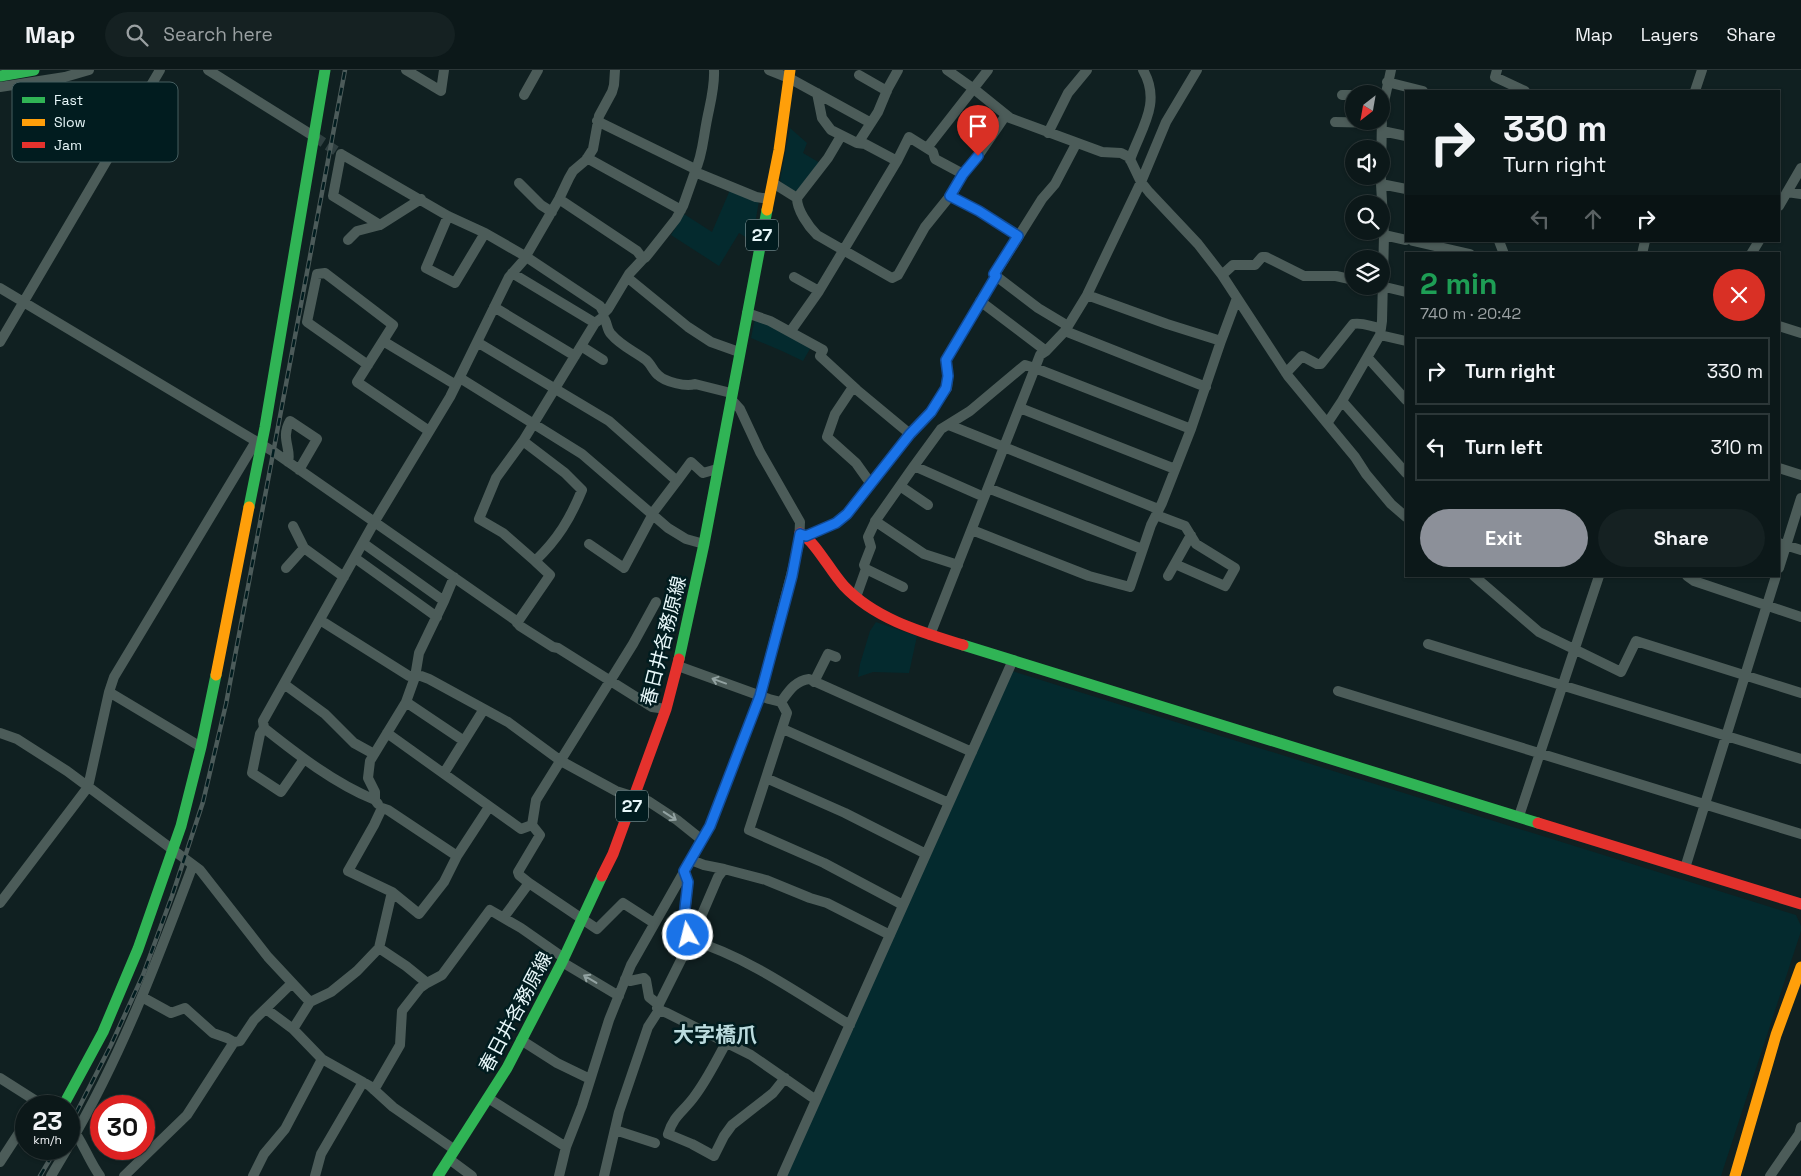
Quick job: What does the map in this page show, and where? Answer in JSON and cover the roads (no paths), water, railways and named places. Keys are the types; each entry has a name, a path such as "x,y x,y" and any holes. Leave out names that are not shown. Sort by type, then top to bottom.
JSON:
{"main road":[{"path":"0,76 34,70"},
{"path":"70,1095 103,1032 138,949 174,849 201,748 225,635 258,442 267,417 325,70"},
{"name":"春日井各務原線","path":"438,1176 488,1098 563,960 613,854 666,709 678,666 704,544 739,352 779,150 790,74"},
{"path":"803,535 827,566 870,609 889,619 930,635 1801,904"},
{"path":"1735,1176 1776,1035 1801,967"}],"street":[{"path":"32,82 65,77 88,70"},
{"path":"153,82 160,70"},
{"path":"208,70 315,137"},
{"path":"406,70 441,91 444,70"},
{"path":"524,96 538,70"},
{"path":"304,759 281,792 252,773 260,734 264,728 263,721 363,543 458,381 512,272 526,256 559,200 568,178 593,149 597,121 612,92 615,70"},
{"path":"517,623 550,575 503,534 479,519 496,478 534,424 581,346 608,310 629,274 668,231 681,210 703,147 714,82 714,70"},
{"path":"769,70 790,74 817,94 871,123"},
{"path":"858,143 871,123 898,70"},
{"path":"947,70 1010,118 1076,144 1102,152 1121,153 1129,157 1141,182 1198,244 1222,275 1286,373 1328,422 1366,474 1391,504 1405,516"},
{"path":"927,148 988,70"},
{"path":"1048,133 1068,94 1088,70"},
{"path":"1130,160 1148,115 1152,99 1150,82 1143,70"},
{"path":"930,635 1040,355 1066,329 1087,295 1141,182 1166,122 1197,70"},
{"path":"1386,85 1391,70"},
{"path":"1498,70 1495,77 1523,90"},
{"path":"1695,90 1702,70"},
{"path":"859,75 887,91"},
{"path":"1387,82 1419,90"},
{"path":"817,94 825,125 841,136 865,144 897,162"},
{"path":"841,136 828,158 797,198 797,203 812,230 892,278 898,275 925,227 950,196 963,174 978,156 1006,115"},
{"path":"597,121 693,168 695,172 769,200"},
{"path":"1335,122 1345,123"},
{"path":"1390,130 1405,136"},
{"path":"790,332 819,291 897,162 909,137 933,152 935,159 963,174"},
{"path":"803,535 841,520 910,434 931,412 946,388 948,376 946,360 996,276 994,274 1042,199 1055,184 1076,144"},
{"path":"380,225 334,196 341,154 448,216 526,256 600,306 601,318"},
{"path":"587,158 681,210"},
{"path":"0,342 106,162"},
{"path":"1780,204 1801,168"},
{"path":"773,182 797,198"},
{"path":"519,183 541,205 552,212"},
{"path":"1386,185 1405,189"},
{"path":"1787,192 1801,194"},
{"path":"950,196 979,211 1018,236"},
{"path":"348,240 357,231 380,225 421,199"},
{"path":"559,200 637,251 643,258"},
{"path":"448,216 426,268 455,283 485,234"},
{"path":"1390,236 1405,240"},
{"path":"1417,242 1461,252"},
{"path":"1222,275 1233,265 1256,265 1262,257 1266,256 1304,276 1336,276 1345,278"},
{"path":"512,272 606,320 609,332 625,347 647,361 658,376 690,386 695,384 731,396 740,409 760,452 800,522 803,535 760,696 718,807 702,840 654,923 625,980 566,1146 559,1176"},
{"path":"368,365 307,322 317,274 324,273 393,325 368,365 357,382 429,431"},
{"path":"996,276 1066,329 1206,388"},
{"path":"794,277 819,291"},
{"path":"628,278 688,327 711,342 739,352"},
{"path":"0,288 258,442 376,522 553,647 558,648 652,706 666,709"},
{"path":"1390,288 1405,292"},
{"path":"1087,295 1167,324 1221,340"},
{"path":"1328,422 1368,358 1381,332 1382,295"},
{"path":"972,530 1089,576 1130,587 1142,548 1191,429 1237,298"},
{"path":"980,300 1046,351"},
{"path":"494,307 575,356"},
{"path":"747,313 770,321 823,350 820,356 910,434"},
{"path":"1286,373 1302,356 1317,364 1321,364 1353,324 1360,322 1405,341"},
{"path":"1780,326 1801,333"},
{"path":"383,341 534,424 582,454 678,535 704,544"},
{"path":"477,342 609,421 677,481"},
{"path":"581,346 603,360"},
{"path":"1368,358 1405,399"},
{"path":"856,597 866,569 864,565 871,547 868,537 875,521 935,435 941,428 970,410 1025,364 1191,429"},
{"path":"853,386 834,414 827,438 856,464 871,484"},
{"path":"1342,401 1405,472"},
{"path":"1020,408 1175,469"},
{"path":"288,462 285,440 287,426 290,421 316,439 299,470"},
{"path":"948,425 1157,512 1186,526 1196,544 1235,568 1225,586 1175,564"},
{"path":"523,441 565,473 582,490 565,526 550,547 535,561"},
{"path":"0,903 88,787 114,677 258,442"},
{"path":"589,544 624,568 652,515 691,462 703,473 717,469"},
{"path":"914,466 1142,548"},
{"path":"1780,468 1801,475"},
{"path":"900,486 928,504"},
{"path":"1780,560 1782,544 1801,498"},
{"path":"875,521 924,554 958,565"},
{"path":"292,526 304,548 344,577"},
{"path":"1168,576 1191,535"},
{"path":"363,543 444,601"},
{"path":"1782,544 1801,550"},
{"path":"286,568 304,548"},
{"path":"355,558 436,617"},
{"path":"866,569 903,587"},
{"path":"375,800 368,772 370,761 406,702 415,677 420,653 454,577"},
{"path":"1475,577 1539,632 1621,672 1636,641 1801,693"},
{"path":"1519,816 1598,577"},
{"path":"1688,577 1694,581 1801,617"},
{"path":"1685,868 1776,577"},
{"path":"654,923 623,903 597,929 529,883 518,872 540,836 532,825 536,800 633,644 656,602"},
{"path":"320,620 409,676 421,676 429,679 508,722 561,761 616,791 648,801 677,820 702,840"},
{"path":"1428,644 1801,759"},
{"path":"814,682 828,654 836,657"},
{"path":"782,1176 1013,660"},
{"path":"678,666 760,696 782,702"},
{"path":"782,702 795,684 809,679 972,752"},
{"path":"284,684 325,714 354,743 374,754"},
{"path":"1338,691 1801,834"},
{"path":"110,692 201,748"},
{"path":"406,702 464,741"},
{"path":"782,702 787,713 749,830 824,863 903,905"},
{"path":"444,773 484,709"},
{"path":"264,728 326,774 375,800 382,808 388,810 457,856"},
{"path":"782,729 949,803"},
{"path":"0,733 17,739 67,771 200,870 258,944 310,1002"},
{"path":"387,733 521,829 532,825"},
{"path":"766,778 845,813 926,854"},
{"path":"382,808 348,872 392,892 419,914 444,882 457,856 489,807"},
{"path":"691,860 766,880 810,898 828,903 890,935"},
{"path":"80,1126 119,1049 142,997 194,865"},
{"path":"604,1176 619,1112 648,1028 691,940 718,877 724,869"},
{"path":"684,871 688,882 684,917 691,940 714,947 768,975 850,1025"},
{"path":"504,917 529,883"},
{"path":"293,1029 310,1002 331,992 357,970 378,948 392,892"},
{"path":"374,1090 400,1045 402,1011 416,993 442,974 490,910 504,917 563,960 619,996"},
{"path":"378,948 406,966 427,984"},
{"path":"625,980 630,981 644,978 650,997 659,1008 757,1059 816,1100"},
{"path":"142,997 171,1014 185,1008 213,1033 234,1042 240,1041 254,1020 292,983"},
{"path":"266,1009 293,1029 322,1059 374,1090 452,1155 472,1176"},
{"path":"521,1040 557,1063 590,1079"},
{"path":"124,1176 187,1115 234,1042"},
{"path":"726,1043 694,1097 672,1121 668,1134 714,1156 732,1125 773,1094 785,1078"},
{"path":"253,1176 264,1154 285,1129 322,1059"},
{"path":"0,1078 25,1095"},
{"path":"315,1176 321,1154 363,1082"},
{"path":"488,1098 566,1146"},
{"path":"615,1130 655,1143"},
{"path":"1770,1176 1800,1132"},
{"path":"1,1157 15,1137"},
{"path":"80,1142 90,1162 100,1176"},
{"path":"51,1176 60,1160"}],"tunnel":[{"path":"315,137 341,154"}],"railway":[{"path":"80,1106 111,1045 143,975 172,896 203,802 226,704 345,70"},
{"path":"40,1176 49,1160"}],"district":[{"name":"大字橋爪","path":"715,1035"}]}
